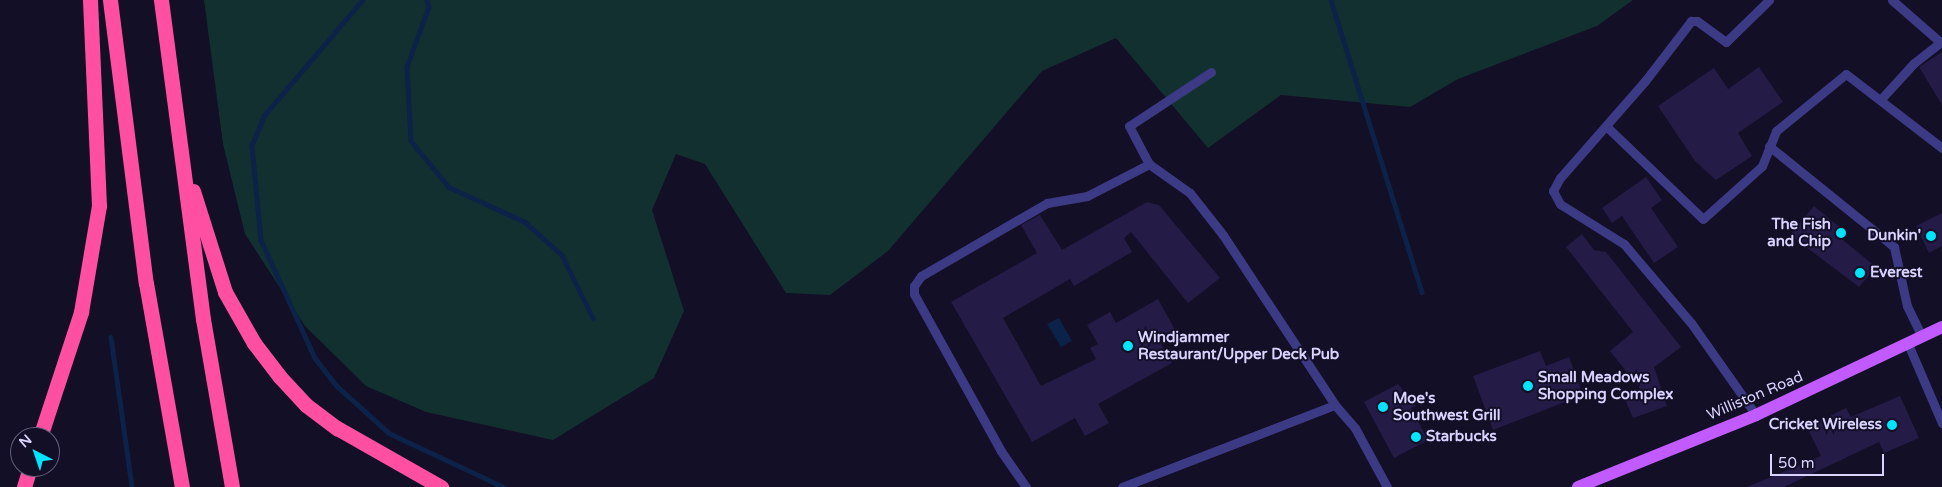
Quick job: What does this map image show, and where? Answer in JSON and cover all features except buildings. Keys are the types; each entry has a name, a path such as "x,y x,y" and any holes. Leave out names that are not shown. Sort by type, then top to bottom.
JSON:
{"highway":[{"path":"43,427 82,312 99,206 90,0"},
{"path":"110,0 146,283 182,487"},
{"path":"161,0 203,319 232,487"},
{"path":"180,148 222,284 243,326 265,360 321,417 380,455 441,487"}],"main road":[{"name":"Williston Road","path":"1578,487 1756,415 1942,327"}],"lane":[{"path":"1756,415 1691,323 1624,244 1556,198 1553,191 1556,184 1606,126 1691,21 1697,21 1726,42 1769,0"},
{"path":"1881,99 1914,63 1941,41 1892,0"},
{"path":"1211,72 1129,126 1149,164 1190,193 1223,235 1335,405 1370,452 1387,487"},
{"path":"1606,126 1703,218 1762,166 1776,131 1846,74 1881,99 1942,148"},
{"path":"1769,146 1894,247 1907,306 1922,337"},
{"path":"1026,487 996,442 914,294 914,286 921,276 1047,203 1087,196 1149,164"},
{"path":"1908,344 1942,422"},
{"path":"1122,487 1335,405"}],"green space":[{"path":"204,0 1633,0 1597,26 1458,79 1410,107 1281,95 1208,148 1116,38 1042,71 888,251 830,295 786,293 705,164 676,154 652,210 684,311 654,378 553,440 426,412 366,386 305,326 245,234 223,144"}],"water":[{"path":"1059,318 1072,341 1061,347 1047,324"}],"waterway":[{"path":"363,0 265,115 252,146 261,240 315,358 337,386 389,433 504,487"},
{"path":"427,0 429,7 407,67 411,141 449,187 525,222 562,255 593,318"},
{"path":"1331,0 1422,292"},
{"path":"111,337 132,487"}],"place":[{"name":"The Fish and Chip","path":"1841,233"},
{"name":"Dunkin'","path":"1931,236"},
{"name":"Everest","path":"1860,273"},
{"name":"Windjammer Restaurant/Upper Deck Pub","path":"1128,346"},
{"name":"Small Meadows Shopping Complex","path":"1528,386"},
{"name":"Moe's Southwest Grill","path":"1383,407"},
{"name":"Cricket Wireless","path":"1892,425"},
{"name":"Starbucks","path":"1416,437"}]}
